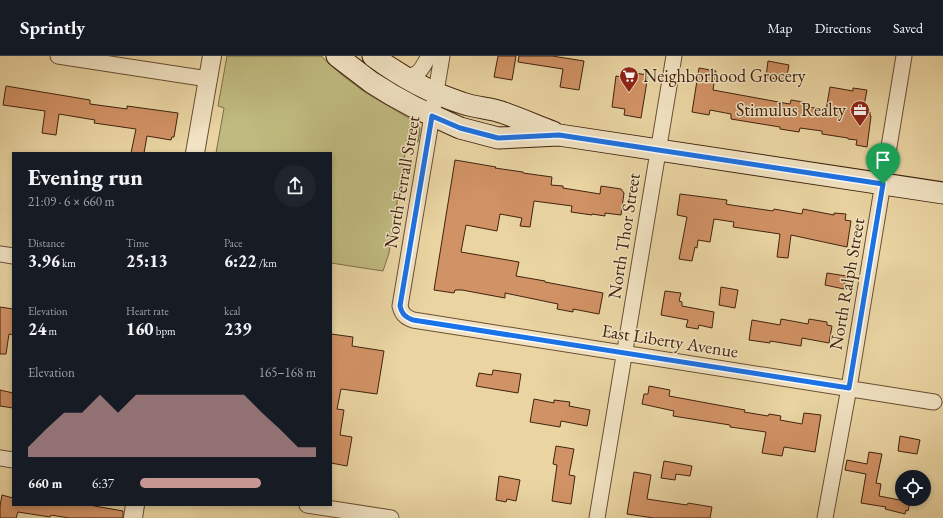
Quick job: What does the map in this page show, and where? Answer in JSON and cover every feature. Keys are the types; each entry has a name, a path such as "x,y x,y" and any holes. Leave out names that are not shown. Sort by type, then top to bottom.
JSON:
{"main road":[{"path":"337,56 370,82 414,107 460,128 498,138 559,135 943,193"},
{"path":"373,56 403,76 436,93 462,103 503,112 559,135"}],"street":[{"path":"58,56 208,79"},
{"path":"195,152 212,56"},
{"path":"403,76 416,74 429,56"},
{"name":"North Ferrall Street","path":"402,314 400,306 442,56"},
{"name":"North Thor Street","path":"597,518 674,56"},
{"name":"North Ralph Street","path":"825,518 849,388 904,56"},
{"path":"0,254 12,256"},
{"name":"East Liberty Avenue","path":"402,314 413,320 934,402"},
{"path":"0,458 12,460"},
{"path":"133,518 135,506"},
{"path":"312,506 358,516 391,518"}],"shaded area":[{"path":"227,56 321,56 342,75 366,93 419,124 420,129 418,142 407,140 389,253 383,271 332,263 332,152 216,152 224,108 218,106"}],"building":[{"path":"498,56 516,56 512,80 494,77"},
{"path":"519,56 552,56 584,61 579,90 560,87 563,69 518,62"},
{"path":"768,61 789,65 786,81 766,77"},
{"path":"699,68 716,71 713,90 790,104 791,100 803,102 803,106 826,110 830,87 853,91 853,88 867,90 863,111 870,112 871,116 867,147 856,145 857,140 822,134 822,131 800,128 799,132 780,129 780,127 731,119 731,114 710,110 709,115 692,112"},
{"name":"Neighborhood Grocery","path":"628,72 648,75 641,118 624,115 625,109 612,107 616,76 627,78"},
{"path":"6,86 90,100 90,104 127,109 127,106 178,113 174,137 172,137 171,140 147,136 144,152 131,152 136,129 94,123 95,120 59,114 56,135 42,133 45,111 3,105"},
{"path":"455,160 552,177 551,185 563,186 563,188 600,194 601,186 621,189 624,193 621,215 605,213 605,216 571,212 572,206 534,201 530,227 520,226 522,218 500,214 497,231 466,225 461,252 519,262 516,276 603,293 599,314 573,309 573,312 557,309 558,304 505,293 505,298 462,290 455,290 454,293 434,290"},
{"path":"680,194 727,200 726,204 773,211 774,209 802,214 803,209 834,215 834,213 846,214 845,220 851,221 847,247 791,235 788,258 777,257 780,234 733,227 734,222 714,219 710,242 698,240 697,248 695,247 692,261 679,259 687,217 677,215"},
{"path":"827,273 846,276 844,289 825,285"},
{"path":"721,287 738,290 735,308 719,305"},
{"path":"665,291 681,293 679,301 682,302 682,306 714,312 712,328 699,325 698,329 686,327 688,320 661,315"},
{"path":"0,307 12,309 12,335 9,334 6,354 0,354"},
{"path":"781,319 808,324 809,319 827,322 827,325 832,326 829,343 802,338 801,346 770,341 770,343 749,340 752,320 780,325"},
{"path":"332,334 353,337 352,346 384,351 377,394 341,389 337,409 344,410 340,435 352,437 347,466 332,463"},
{"path":"493,370 521,374 518,393 476,386 479,373 492,375"},
{"path":"649,386 670,390 669,396 745,410 744,412 768,416 769,414 781,416 780,420 802,424 804,413 821,415 815,452 784,447 782,456 762,453 766,432 673,416 674,411 642,404 644,394 648,394"},
{"path":"0,390 12,393 12,408 0,406"},
{"path":"534,399 554,403 554,400 570,402 569,406 590,410 587,426 561,421 560,427 530,422"},
{"path":"900,436 920,440 917,454 898,451"},
{"path":"556,446 574,449 569,475 575,476 571,504 552,501 557,465 553,464"},
{"path":"869,452 882,454 876,483 881,484 879,496 895,499 895,506 909,506 908,511 906,510 905,514 885,509 886,507 861,503 866,474 845,470 847,460 867,464"},
{"path":"664,461 692,466 690,476 676,474 675,480 661,478"},
{"path":"634,472 651,475 647,499 712,507 710,518 654,518 627,514"},
{"path":"499,476 520,480 516,501 507,499 506,502 496,500"},
{"path":"2,495 12,498 12,506 95,506 123,511 123,518 69,518 51,515 50,517 18,512 16,518 0,518"}],"place":[{"name":"Neighborhood Grocery","path":"629,93"},
{"name":"Stimulus Realty","path":"860,127"}],"route":[{"path":"432,116 460,128 498,138 559,135 883,184 849,388 413,320 402,314 400,306 432,116"}]}
